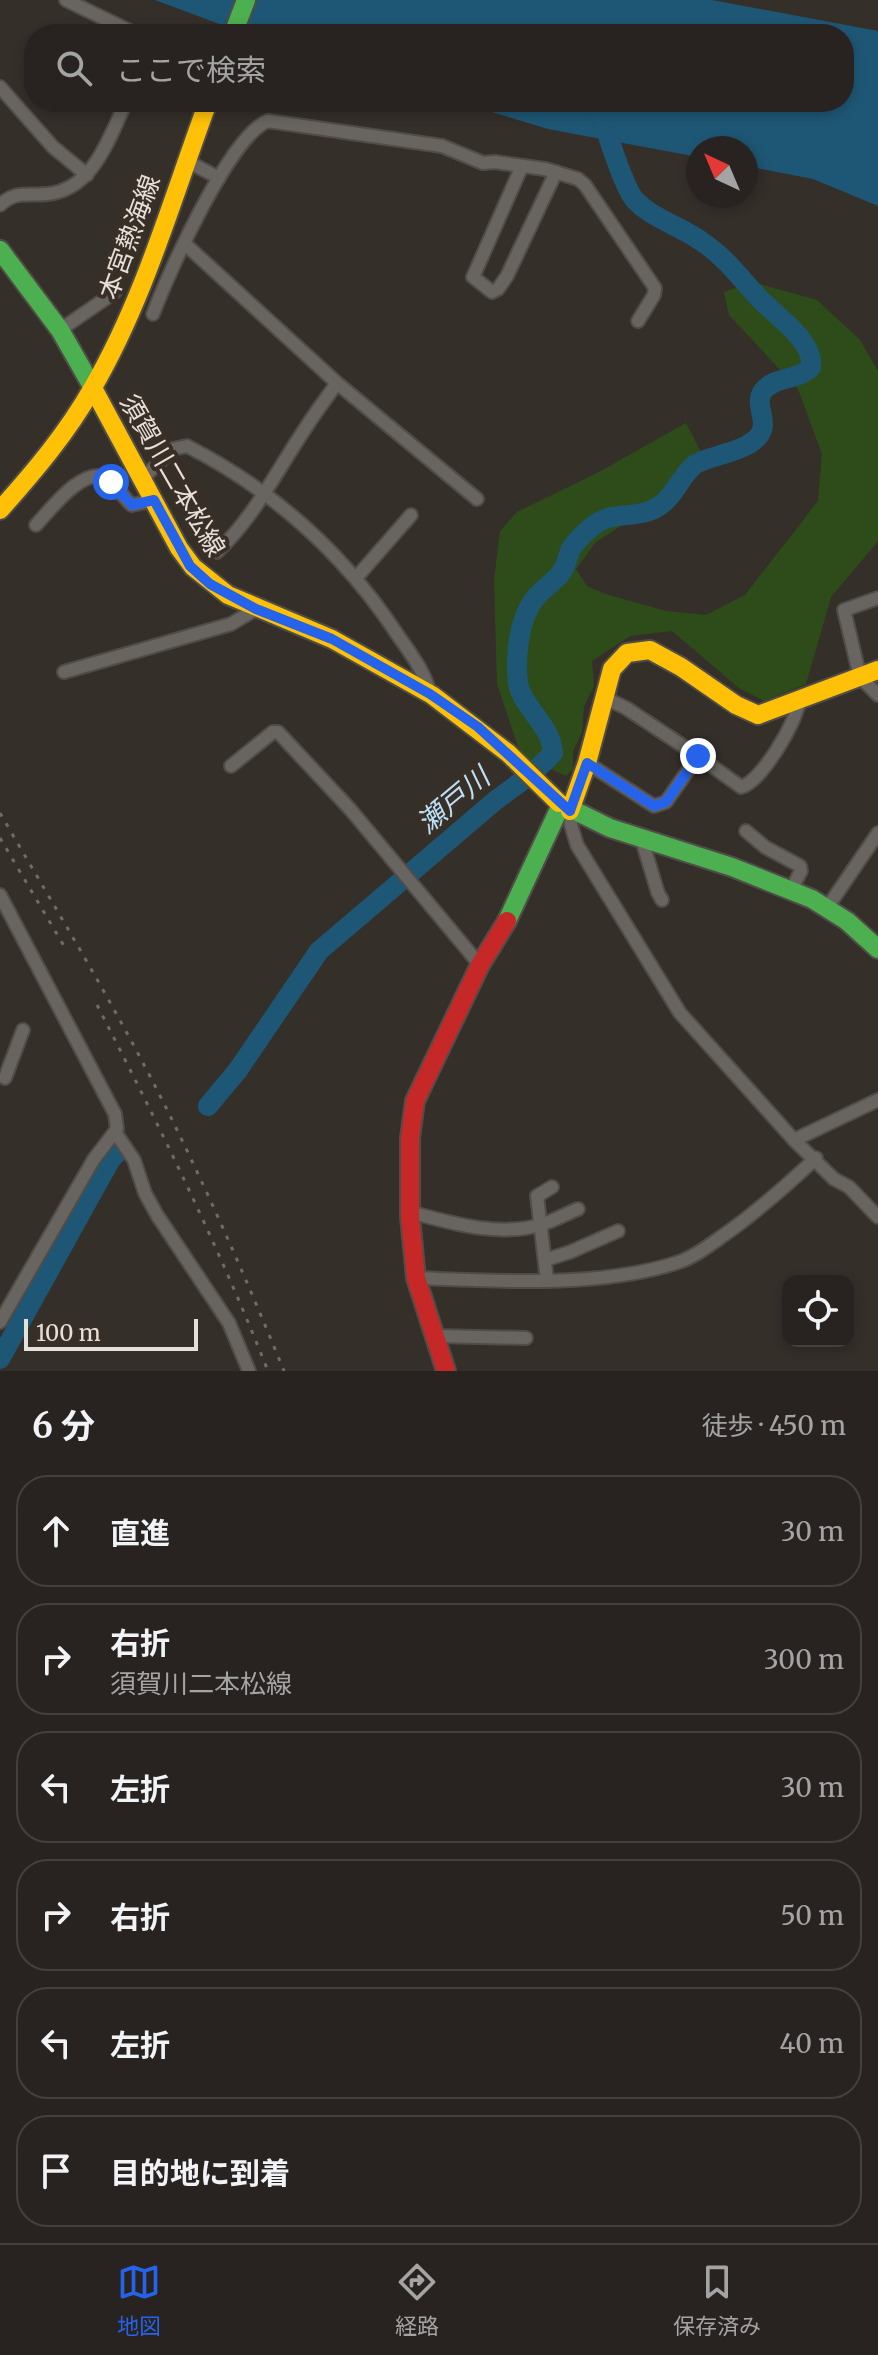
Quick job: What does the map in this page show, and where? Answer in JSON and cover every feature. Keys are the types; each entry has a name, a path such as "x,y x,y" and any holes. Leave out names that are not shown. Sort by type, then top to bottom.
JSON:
{"main road":[{"path":"237,24 246,0"},
{"name":"本宮熱海線","path":"0,510 47,456 93,388 141,284 204,112"},
{"path":"0,250 60,330 93,388"},
{"name":"須賀川二本松線","path":"93,388 190,566 210,584 256,609 332,639 430,694 478,727 561,804 605,826 791,890 827,908 878,949"},
{"path":"446,1371 416,1278 410,1212 410,1138 415,1101 480,965 510,916 561,804 587,763 603,697 616,661 627,653 645,649 681,667 758,715 878,670"}],"street":[{"path":"66,0 115,24"},
{"path":"0,87 53,147 87,175"},
{"path":"0,205 12,195 47,194 67,189 87,175 121,112"},
{"path":"153,314 199,212 219,178 233,157 268,121 442,146 483,163 522,166 578,179 655,288 638,321"},
{"path":"185,160 219,178"},
{"path":"522,166 473,277 492,292 507,276 556,172"},
{"path":"185,244 337,383 477,499"},
{"path":"60,330 115,292"},
{"path":"217,552 235,535 266,494 300,436 337,383"},
{"path":"142,479 173,449 187,446 266,494 306,527 356,578 414,657 425,675 430,694"},
{"path":"36,525 69,490 92,476 107,479 132,505 154,500"},
{"path":"356,578 411,515"},
{"path":"878,598 844,610 860,677 878,695"},
{"path":"64,672 231,624 256,609"},
{"path":"603,697 626,708 741,787 749,784 785,736 796,715 799,701"},
{"path":"231,766 273,732 278,732 402,871 480,965"},
{"path":"587,763 654,806 666,802 698,756"},
{"path":"561,804 577,845 680,1013 794,1140 816,1158 834,1179 849,1187 878,1217"},
{"path":"746,831 765,847 800,866 801,871 791,890"},
{"path":"827,908 878,833"},
{"path":"641,837 662,900"},
{"path":"0,895 115,1114 117,1129 94,1159 0,1322"},
{"path":"2,1081 23,1030"},
{"path":"794,1140 878,1100"},
{"path":"115,1132 134,1160 145,1193 157,1215 229,1323 249,1371"},
{"path":"416,1278 547,1280 635,1271 681,1261 706,1248 760,1210 816,1158"},
{"path":"547,1280 537,1196 552,1187"},
{"path":"410,1212 472,1228 541,1225 578,1209"},
{"path":"545,1260 618,1231"},
{"path":"436,1336 526,1338"}],"green space":[{"path":"752,282 817,300 860,340 878,371 878,541 831,597 806,684 764,701 739,688 672,631 630,636 592,661 594,686 584,706 582,732 573,751 573,769 566,776 521,756 497,684 494,580 500,531 517,512 599,472 686,423 702,454 650,507 596,542 576,569 587,586 666,611 706,615 745,595 818,501 822,454 798,389 729,315 724,292"}],"water":[{"path":"155,0 712,0 841,24 219,24"},
{"path":"854,27 878,31 878,206 813,179 758,168 758,136 686,136 686,155 548,129 491,112 854,112"}],"waterway":[{"name":"瀬戸川","path":"208,1106 238,1070 319,951 553,753 547,733 521,692 517,678 518,650 521,628 530,605 560,574 575,544 605,519 645,512 659,506 693,466 749,444 762,431 760,397 763,391 773,383 800,375 811,367 806,347 792,328 757,296 725,260 710,247 634,199 619,167 600,112"},
{"name":"瀬戸川","path":"0,1359 111,1159 123,1147"}],"railway":[{"path":"0,813 158,1091 220,1221 284,1371"},
{"path":"0,838 64,946"},
{"path":"97,1005 187,1186 268,1371"}],"traffic: fast":[{"path":"237,24 246,0"},
{"path":"0,250 60,330 93,388"},
{"path":"559,803 610,828 732,867 812,899 847,921 878,949"},
{"path":"507,921 561,805"}],"traffic: slow":[{"path":"0,510 61,437 110,355 142,285 204,112"},
{"path":"93,388 179,548 193,567 228,595 332,639 432,695 508,753 559,803"},
{"path":"570,811 587,763 612,669 627,653 650,650 736,705 758,715 878,670"}],"traffic: jam":[{"path":"446,1371 416,1278 410,1217 410,1138 415,1101 480,965 507,921"}],"route":[{"path":"111,482 132,505 154,500 190,566 210,584 256,609 332,639 430,694 478,727 570,811 587,763 654,806 666,802 698,756"}]}
